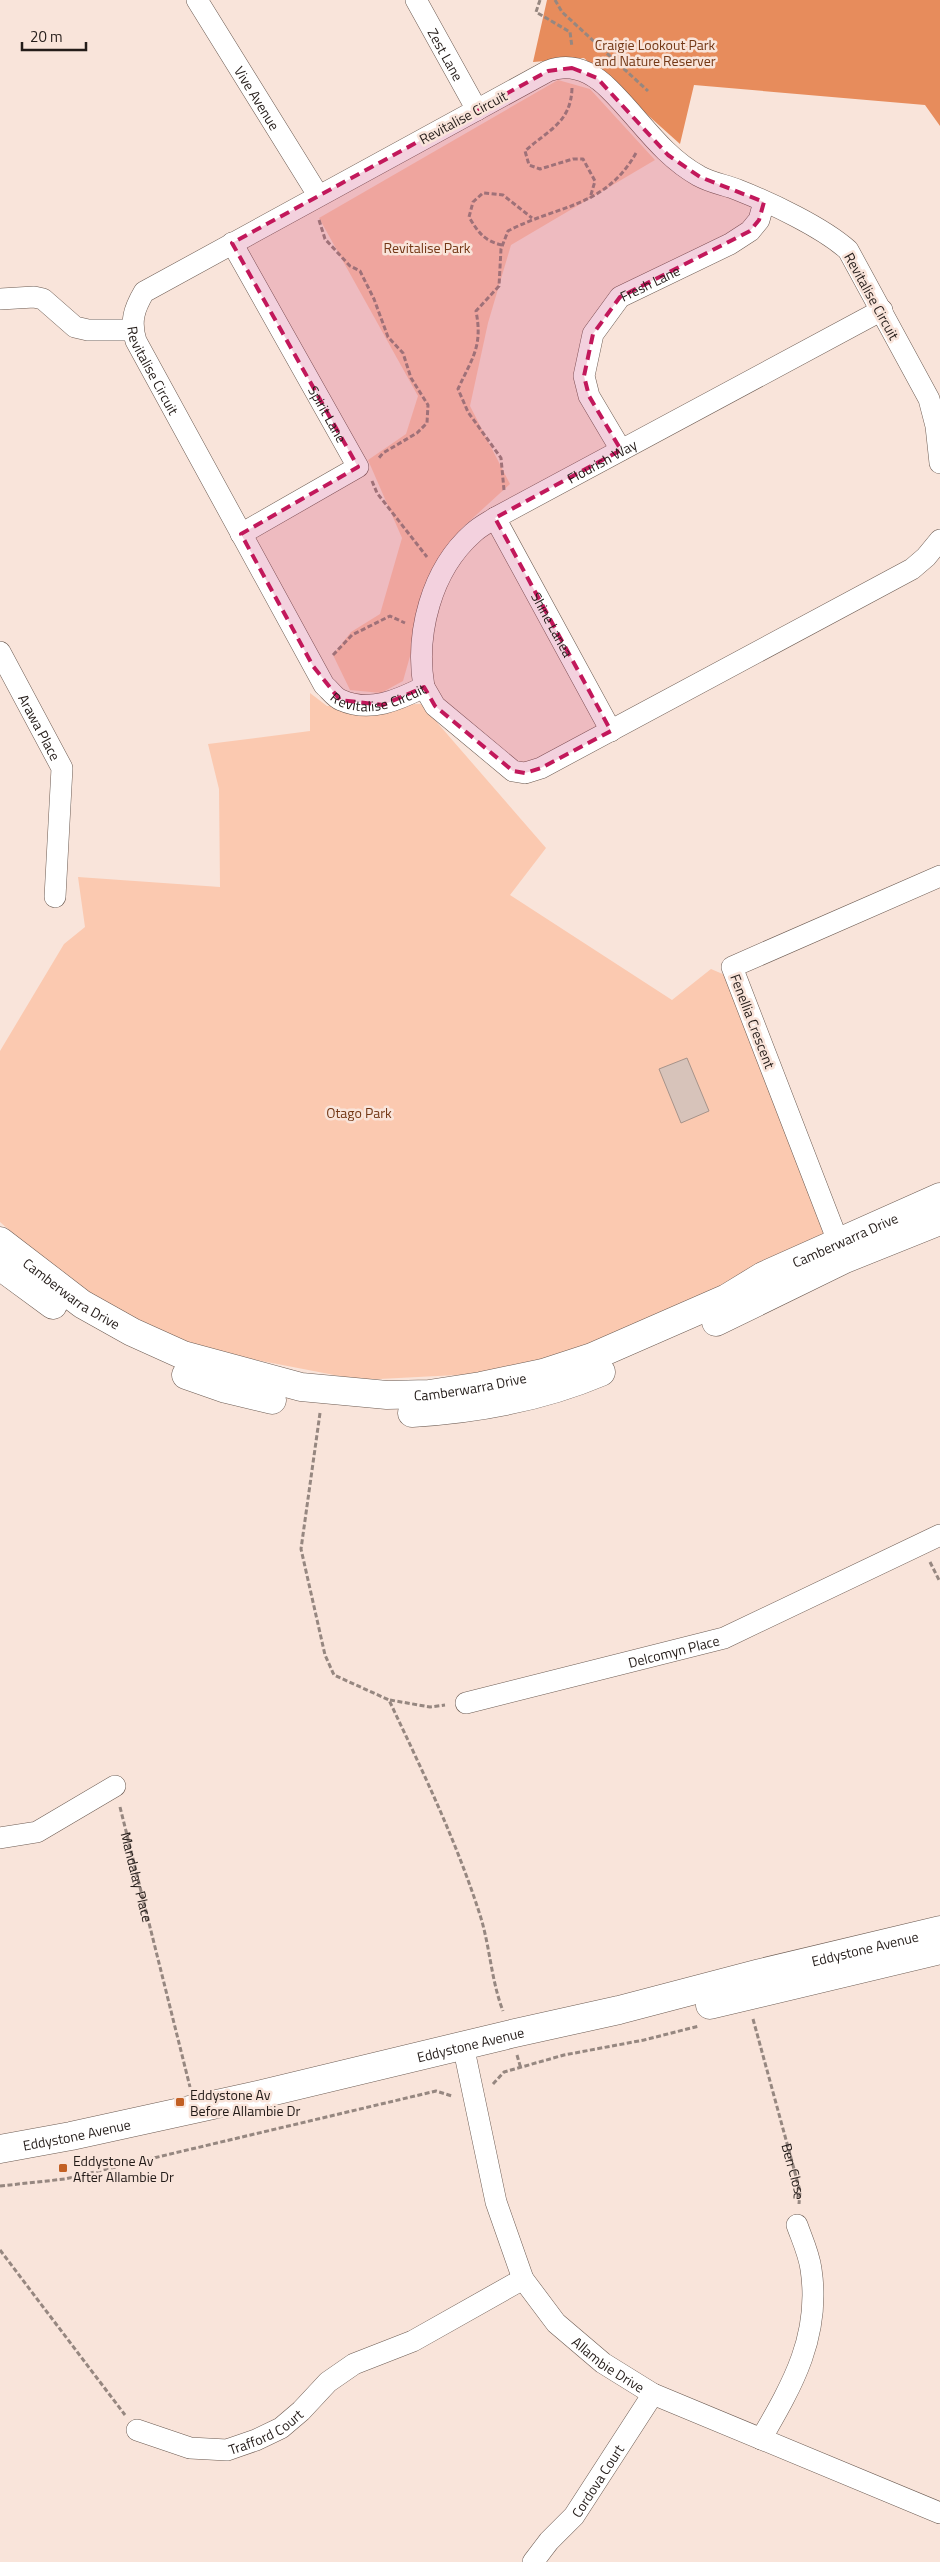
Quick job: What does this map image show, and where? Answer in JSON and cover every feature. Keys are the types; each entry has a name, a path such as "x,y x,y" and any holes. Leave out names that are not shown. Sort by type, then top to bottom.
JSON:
{"street":[{"name":"Vive Avenue","path":"197,0 318,195"},
{"name":"Zest Lane","path":"416,0 477,110"},
{"name":"Revitalise Circuit","path":"940,463 936,426 929,399 848,250 835,238 764,202 738,190 700,177 668,155 617,97 597,78 586,72 560,66 318,195 144,292 133,315 132,330 136,341 324,684 340,700 360,705 383,705 424,687 434,706 513,771 525,773 541,768 912,569 926,557 940,540"},
{"name":"Fresh Lane","path":"621,450 589,396 584,376 593,334 620,297 730,244 750,231 759,220 764,202"},
{"name":"Spirit Lane","path":"232,243 358,467 241,534"},
{"path":"0,299 34,297 43,299 75,327 88,330 132,330"},
{"name":"Flourish Way","path":"424,687 421,647 432,596 441,575 472,533 494,518 882,310"},
{"name":"Shine Lanea","path":"494,518 611,731"},
{"name":"Arawa Place","path":"0,652 62,768 55,896"},
{"name":"Fenellia Crescent","path":"842,1251 732,967 940,876"},
{"name":"Camberwarra Drive","path":"0,1266 64,1313 103,1337 185,1375 226,1389 281,1402 320,1406 392,1412 465,1409 557,1389 765,1300 842,1251 940,1197"},
{"name":"Camberwarra Drive","path":"0,1241 82,1304 132,1332 183,1355 301,1387 387,1395 429,1394 481,1386 543,1373 584,1359 727,1298 763,1276 940,1221"},
{"name":"Delcomyn Place","path":"466,1703 724,1638 940,1535"},
{"path":"0,1838 38,1832 115,1786"},
{"name":"Eddystone Avenue","path":"0,2168 208,2125 760,1972 940,1930"},
{"name":"Eddystone Avenue","path":"0,2149 72,2136 239,2099 464,2054 940,1950"},
{"name":"Allambie Drive","path":"464,2054 496,2202 523,2279 556,2323 603,2363 653,2394 940,2513"},
{"path":"761,2439 789,2390 806,2351 814,2305 811,2267 798,2225"},
{"name":"Trafford Court","path":"137,2430 190,2448 227,2450 256,2440 281,2428 302,2411 328,2382 354,2364 412,2341 523,2279"},
{"name":"Cordova Court","path":"533,2562 549,2541 574,2516 653,2394"}],"path":[{"path":"540,0 536,12 570,32 572,47"},
{"path":"555,0 562,12 648,91"},
{"path":"572,91 570,106 565,117 525,151 529,164 540,169 573,158 584,160 595,181 590,199"},
{"path":"504,490 500,458 468,412 458,389 478,349 479,327 476,311 499,286 502,245 508,231 532,218 557,212 590,199 626,172 636,153"},
{"path":"502,245 488,242 478,233 469,217 473,202 482,193 503,195 532,218"},
{"path":"319,220 325,239 350,266 360,271 374,299 388,337 403,353 412,378 428,405 426,423 417,433 383,453 373,465"},
{"path":"371,479 377,493 427,557"},
{"path":"333,655 352,635 390,616 407,623"},
{"path":"320,1406 301,1549 325,1655 334,1675 389,1700 430,1707 466,1703"},
{"path":"389,1700 441,1810 481,1916 494,1988 506,2018"},
{"name":"Mandalay Place","path":"115,1786 192,2092"},
{"name":"Ben Close","path":"751,2013 800,2192 798,2225"},
{"path":"0,2250 107,2395 137,2430"}],"highlighted area":[{"path":"572,68 597,78 668,155 700,177 764,202 759,220 750,231 620,297 593,334 584,376 589,396 621,450 495,518 611,731 541,768 525,773 513,771 435,706 424,687 383,705 340,700 313,666 241,534 358,467 232,243 548,71"}],"green space":[{"name":"Craigie Lookout Park and Nature Reserver","path":"547,0 940,0 940,126 925,105 694,85 680,144 584,58 533,62"},
{"name":"Revitalise Park","path":"558,80 590,89 655,160 511,245 488,323 470,406 510,484 462,528 435,568 403,681 381,693 350,690 333,655 351,632 380,614 402,538 368,460 406,434 418,396 319,218"},
{"name":"Otago Park","path":"310,693 327,706 421,704 546,848 510,895 672,1000 711,969 725,975 830,1244 573,1354 476,1374 360,1380 173,1344 90,1300 0,1222 0,1051 64,944 85,927 78,877 220,887 219,789 208,744 310,731"}],"building":[{"path":"687,1058 709,1111 681,1123 659,1069"}],"place":[{"name":"Eddystone Av Before Allambie Dr","path":"180,2102"},
{"name":"Eddystone Av After Allambie Dr","path":"63,2168"}]}
